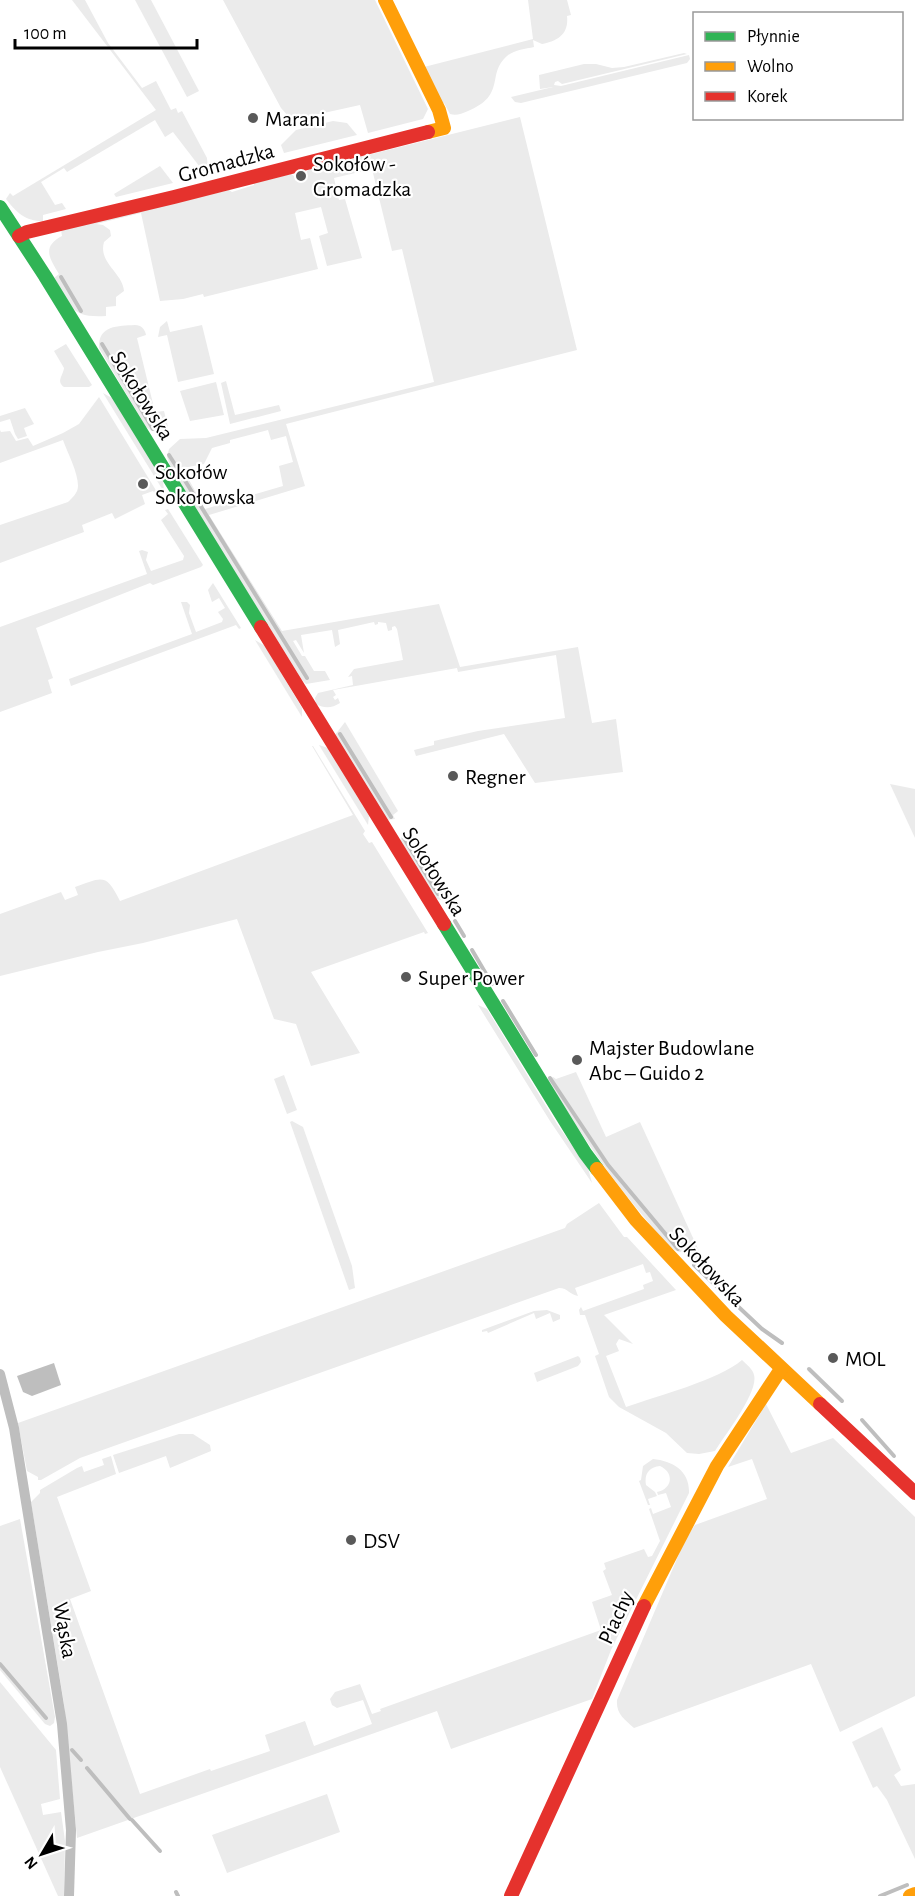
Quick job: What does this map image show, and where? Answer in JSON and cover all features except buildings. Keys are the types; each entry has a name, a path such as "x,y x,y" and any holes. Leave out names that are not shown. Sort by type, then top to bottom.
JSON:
{"street":[{"name":"Gromadzka","path":"19,236 27,232 186,195 444,128 439,110 385,0"},
{"name":"Sokołowska","path":"0,207 585,1153 649,1234 739,1329 915,1493"},
{"name":"Piachy","path":"511,1896 634,1623 712,1475 782,1369"},
{"name":"Wąska","path":"0,1374 14,1428 60,1716 71,1830 69,1896"},
{"path":"910,1896 915,1894"}],"shaded area":[{"path":"72,0 85,0 108,43 142,88 156,81 171,110 176,108 178,113 182,111 207,158 208,169 203,171 173,132 165,137 155,120 67,172 64,168 41,182 55,205 62,203 66,209 43,215 43,221 37,221 26,218 14,208 6,199 10,193 13,196 156,110"},
{"path":"135,0 151,0 199,91 187,97"},
{"path":"223,0 375,0 428,109 423,119 368,133 360,105 301,118 289,117 281,108"},
{"path":"528,0 567,0 571,15 567,16 564,32 557,39 548,43 542,44 533,40 534,47 507,56 501,63 488,98 480,105 465,112 450,114 444,103 441,104 424,67 533,39"},
{"path":"687,54 562,84 558,81 554,85 561,86 689,55 690,59 687,63 521,103 515,102 511,97 553,87 540,89 539,75 584,64 612,68 624,67"},
{"path":"520,117 577,350 286,424 305,486 209,515 282,631 439,604 460,667 578,647 592,723 616,719 623,772 535,783 504,734 416,756 414,750 434,745 434,741 478,731 565,718 556,655 458,672 457,668 333,690 336,695 333,697 335,700 338,698 340,703 328,707 316,704 315,698 318,693 353,685 352,676 348,677 354,669 403,660 397,629 395,626 388,631 386,623 378,622 375,625 374,622 338,630 340,644 335,647 332,630 301,635 304,653 296,640 293,641 302,656 305,656 314,671 325,671 330,680 306,684 179,482 185,477 188,478 205,509 283,486 279,466 293,462 286,436 271,440 268,430 230,440 230,443 212,448 204,464 172,470 167,457 169,449 180,439 206,438 434,382 402,249 392,251 372,169 334,178 339,200 345,199 362,258 327,266 319,236 328,233 321,207 295,213 301,240 310,238 318,269 204,297 203,294 160,301 141,213 96,224 103,225 110,230 111,236 104,242 104,256 120,279 124,291 116,297 116,306 106,307 106,316 94,316 78,312 69,303 54,278 59,274 49,253 51,244 62,236 61,230 229,190 232,192 254,185 254,183 291,174 296,181 307,179 308,170"},
{"path":"333,121 347,123 357,135 284,153 281,145 296,130"},
{"path":"160,166 173,183 116,197 114,194"},
{"path":"167,321 170,332 202,325 214,374 178,382 167,335 158,337 160,327"},
{"path":"135,325 144,329 146,335 137,338 155,412 164,411 168,427 163,432 152,431 146,427 99,348 105,331 110,328"},
{"path":"66,344 92,385 89,387 64,387 60,383 64,368 54,351"},
{"path":"226,381 235,415 279,405 281,411 230,424 221,383"},
{"path":"216,382 224,415 190,421 180,391"},
{"path":"103,393 112,398 163,480 164,492"},
{"path":"99,397 160,497 158,498 153,491 142,495 145,504 115,519 112,513 82,525 84,532 0,563 0,525 68,502 78,489 78,481 63,440 0,463 0,430 1,432 10,431 16,441 28,438 33,446 79,424"},
{"path":"25,408 34,424 24,428 27,436 18,439 10,419 0,422 0,416"},
{"path":"168,509 203,565 153,585 150,583 36,628 53,678 48,680 52,693 0,712 0,627 147,574 139,551 148,552 146,560 151,571 183,560 184,556 161,520 168,514 165,510"},
{"path":"213,583 241,628 239,629 236,625 71,686 69,679 192,634 181,602 187,602 190,605 189,613 196,632 222,622 223,619 218,612 225,608 219,598 212,602 208,590"},
{"path":"255,640 265,646 302,708 302,717"},
{"path":"345,722 398,811 393,815 395,819 387,820 335,735"},
{"path":"319,745 328,748 369,816 368,825"},
{"path":"312,746 365,831 363,834 369,843 372,842 428,933 424,932 311,972 360,1053 311,1066 296,1024 274,1019 237,919 0,976 0,914 61,892 65,900 78,895 75,887 98,880 107,882 120,901 353,815"},
{"path":"890,784 915,789 915,838"},
{"path":"404,832 446,901 436,899 399,842"},
{"path":"478,1005 487,1009 557,1124 588,1168 592,1183 550,1121"},
{"path":"576,1072 606,1137 640,1122 710,1275 686,1252 674,1250 659,1235 609,1172 548,1082 548,1079 553,1077 556,1079"},
{"path":"284,1075 297,1110 287,1114 274,1079"},
{"path":"290,1122 303,1127 352,1266 355,1288 349,1290"},
{"path":"599,1203 624,1237 627,1237 676,1290 604,1315 633,1344 619,1339 616,1344 619,1351 606,1356 626,1407 703,1381 742,1360 754,1375 754,1383 746,1403 715,1451 699,1454 687,1453 666,1433 619,1407 609,1397 595,1356 599,1354 585,1315 580,1315 579,1310 581,1307 583,1311 644,1289 643,1285 653,1281 650,1272 646,1273 643,1264 575,1288 578,1296 559,1288 80,1458 41,1480 27,1471 18,1423 565,1228 567,1224"},
{"path":"547,1310 560,1315 560,1319 553,1322 550,1313 536,1319 534,1313 488,1333 487,1331 482,1332 482,1330 534,1311"},
{"path":"578,1356 581,1362 578,1366 537,1382 534,1373"},
{"path":"54,1363 61,1385 32,1396 23,1392 17,1376"},
{"path":"766,1404 791,1453 833,1438 915,1517 915,1696 840,1732 811,1664 634,1728 619,1713 617,1700 685,1540 695,1525 767,1499 752,1459 728,1467"},
{"path":"179,1434 193,1434 210,1445 211,1451 170,1468 166,1456 119,1473 113,1455"},
{"path":"111,1456 116,1474 57,1497 91,1591 70,1599 140,1794 270,1751 265,1735 305,1721 314,1746 372,1724 363,1700 337,1708 332,1705 330,1699 335,1692 360,1684 372,1714 381,1711 380,1709 601,1630 592,1602 612,1595 603,1571 606,1569 604,1563 644,1549 648,1557 652,1556 660,1541 649,1509 651,1508 653,1514 671,1507 666,1493 658,1495 657,1492 666,1488 670,1480 668,1473 660,1466 653,1468 647,1474 646,1485 657,1496 648,1499 650,1505 648,1505 639,1481 643,1466 653,1459 679,1468 687,1479 689,1493 611,1650 592,1699 451,1749 437,1711 77,1838 64,1704 31,1502 40,1490 77,1468 82,1466 84,1472 104,1465 102,1459"},
{"path":"20,1519 55,1717 54,1723 50,1726 45,1724 0,1670 0,1526"},
{"path":"0,1682 56,1750 60,1799 41,1804 43,1815 61,1812 65,1841 64,1896 58,1896 0,1767"},
{"path":"882,1727 901,1770 894,1775 901,1786 915,1784 915,1859 887,1800 877,1786 873,1788 852,1742"},
{"path":"327,1794 340,1832 227,1873 212,1835"}],"waterway":[{"path":"61,277 81,311"},
{"path":"102,344 153,429"},
{"path":"169,455 176,466"},
{"path":"184,479 307,678"},
{"path":"340,734 391,817"},
{"path":"404,838 438,894"},
{"path":"455,921 464,936"},
{"path":"472,950 492,984"},
{"path":"503,1001 536,1055"},
{"path":"550,1078 608,1165 678,1249"},
{"path":"694,1265 762,1329 782,1343"},
{"path":"809,1369 842,1401"},
{"path":"862,1420 894,1456"},
{"path":"0,1664 46,1718"},
{"path":"72,1750 81,1760"},
{"path":"87,1768 130,1819"},
{"path":"132,1820 160,1851"},
{"path":"880,1896 907,1885"},
{"path":"176,1892 178,1896"}],"traffic: fast":[{"path":"0,207 45,276 261,627"},
{"path":"444,924 597,1169"}],"traffic: slow":[{"path":"385,0 439,110 444,128 428,132"},
{"path":"597,1169 636,1220 726,1316 820,1404"},
{"path":"644,1606 717,1466 781,1369"},
{"path":"910,1896 915,1894"}],"traffic: jam":[{"path":"19,236 27,232 428,132"},
{"path":"261,627 444,924"},
{"path":"820,1404 915,1493"},
{"path":"511,1896 644,1606"}],"place":[{"name":"Marani","path":"253,118"},
{"name":"Sokołów - Gromadzka","path":"301,176"},
{"name":"Sokołów Sokołowska","path":"143,484"},
{"name":"Regner","path":"453,776"},
{"name":"Super Power","path":"406,977"},
{"name":"Majster Budowlane Abc – Guido 2","path":"577,1060"},
{"name":"MOL","path":"833,1358"},
{"name":"DSV","path":"351,1540"}]}
